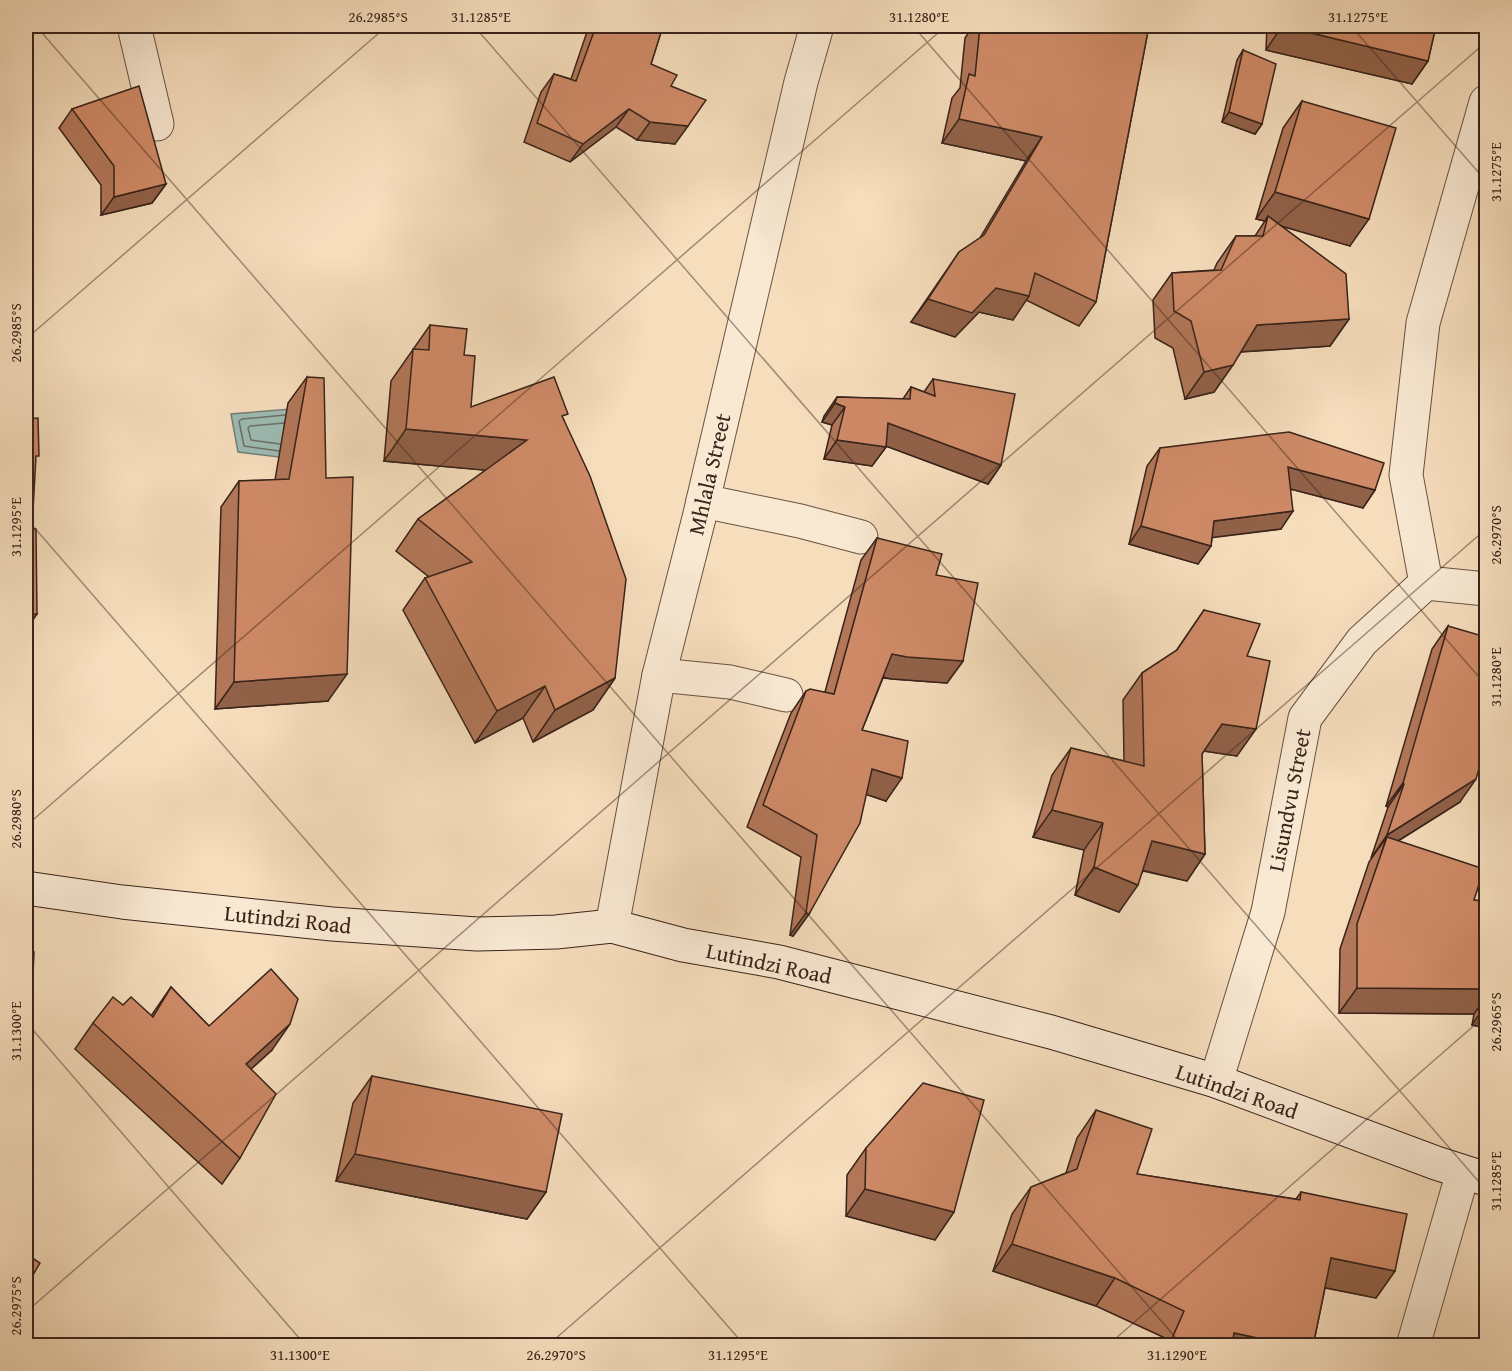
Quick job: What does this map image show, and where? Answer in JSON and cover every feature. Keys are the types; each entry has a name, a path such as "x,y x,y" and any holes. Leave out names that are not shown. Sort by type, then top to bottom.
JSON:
{"street":[{"path":"134,26 157,124"},
{"name":"Mhlala Street","path":"612,926 659,675 703,501 801,82 817,26"},
{"path":"1486,102 1423,322 1406,476 1426,583 1486,589"},
{"path":"703,501 800,521 861,537"},
{"name":"Lisundvu Street","path":"1216,1081 1268,912 1305,718 1362,641 1426,583"},
{"path":"659,675 730,682 786,695"},
{"name":"Lutindzi Road","path":"26,888 122,902 309,922 477,934 556,932 612,926 683,945 779,962 1051,1032 1216,1081 1474,1176"},
{"path":"1413,1346 1474,1176"}],"water":[{"path":"303,408 304,460 238,452 231,414"}],"building":[{"path":"596,26 663,26 651,64 677,75 671,86 706,100 688,126 650,122 629,109 583,144 537,123 554,74 576,81"},
{"path":"980,26 1149,26 1096,302 1035,273 1029,296 996,288 972,313 928,299 959,252 984,235 1042,137 959,119 969,74 975,76"},
{"path":"1282,26 1436,26 1428,61"},
{"path":"1243,50 1276,64 1262,124 1229,112"},
{"path":"139,86 166,184 114,197 114,166 72,109"},
{"path":"1302,101 1396,128 1369,219 1275,192"},
{"path":"1268,216 1346,274 1349,319 1257,325 1233,365 1204,372 1191,321 1174,311 1172,273 1221,270 1236,236 1263,236"},
{"path":"430,325 467,329 464,355 475,356 471,407 554,377 568,414 562,416 590,476 626,579 615,678 555,710 545,686 497,711 425,578 472,562 418,519 527,440 406,429 413,349 429,350"},
{"path":"307,377 324,378 326,478 353,477 347,674 234,682 239,481 289,479"},
{"path":"933,379 1015,394 1001,465 888,423 886,447 837,440 845,407 835,403 837,397 910,399 911,387 935,396"},
{"path":"38,418 39,456 36,456 32,529 36,529 37,614 26,615 26,419"},
{"path":"1289,432 1384,463 1375,490 1288,467 1293,511 1214,521 1211,546 1141,526 1160,448"},
{"path":"877,538 942,554 936,575 978,583 963,661 892,654 862,730 908,741 902,778 872,769 860,823 809,914 806,913 817,835 763,805 806,691 810,689 834,694"},
{"path":"1204,610 1260,624 1247,656 1270,661 1256,729 1222,724 1202,754 1205,854 1152,841 1138,885 1094,867 1103,823 1052,810 1071,748 1144,766 1142,673 1177,650"},
{"path":"1448,626 1486,637 1486,744 1476,779 1387,835 1404,784"},
{"path":"1387,837 1484,869 1474,900 1486,902 1486,989 1357,988 1357,924"},
{"path":"26,952 34,952 29,1060 26,1060"},
{"path":"271,969 298,999 290,1024 246,1064 276,1094 240,1158 93,1023 113,997 123,1005 131,997 153,1017 171,987 209,1026"},
{"path":"372,1076 562,1114 546,1192 355,1154"},
{"path":"923,1083 984,1100 954,1212 865,1189 866,1148"},
{"path":"1096,1110 1152,1129 1137,1174 1300,1200 1301,1192 1407,1214 1395,1271 1331,1258 1313,1346 1296,1346 1234,1333 1232,1346 1174,1346 1170,1343 1184,1311 1115,1278 1012,1244 1031,1187 1077,1169"},
{"path":"26,1254 40,1263 26,1287"}]}
